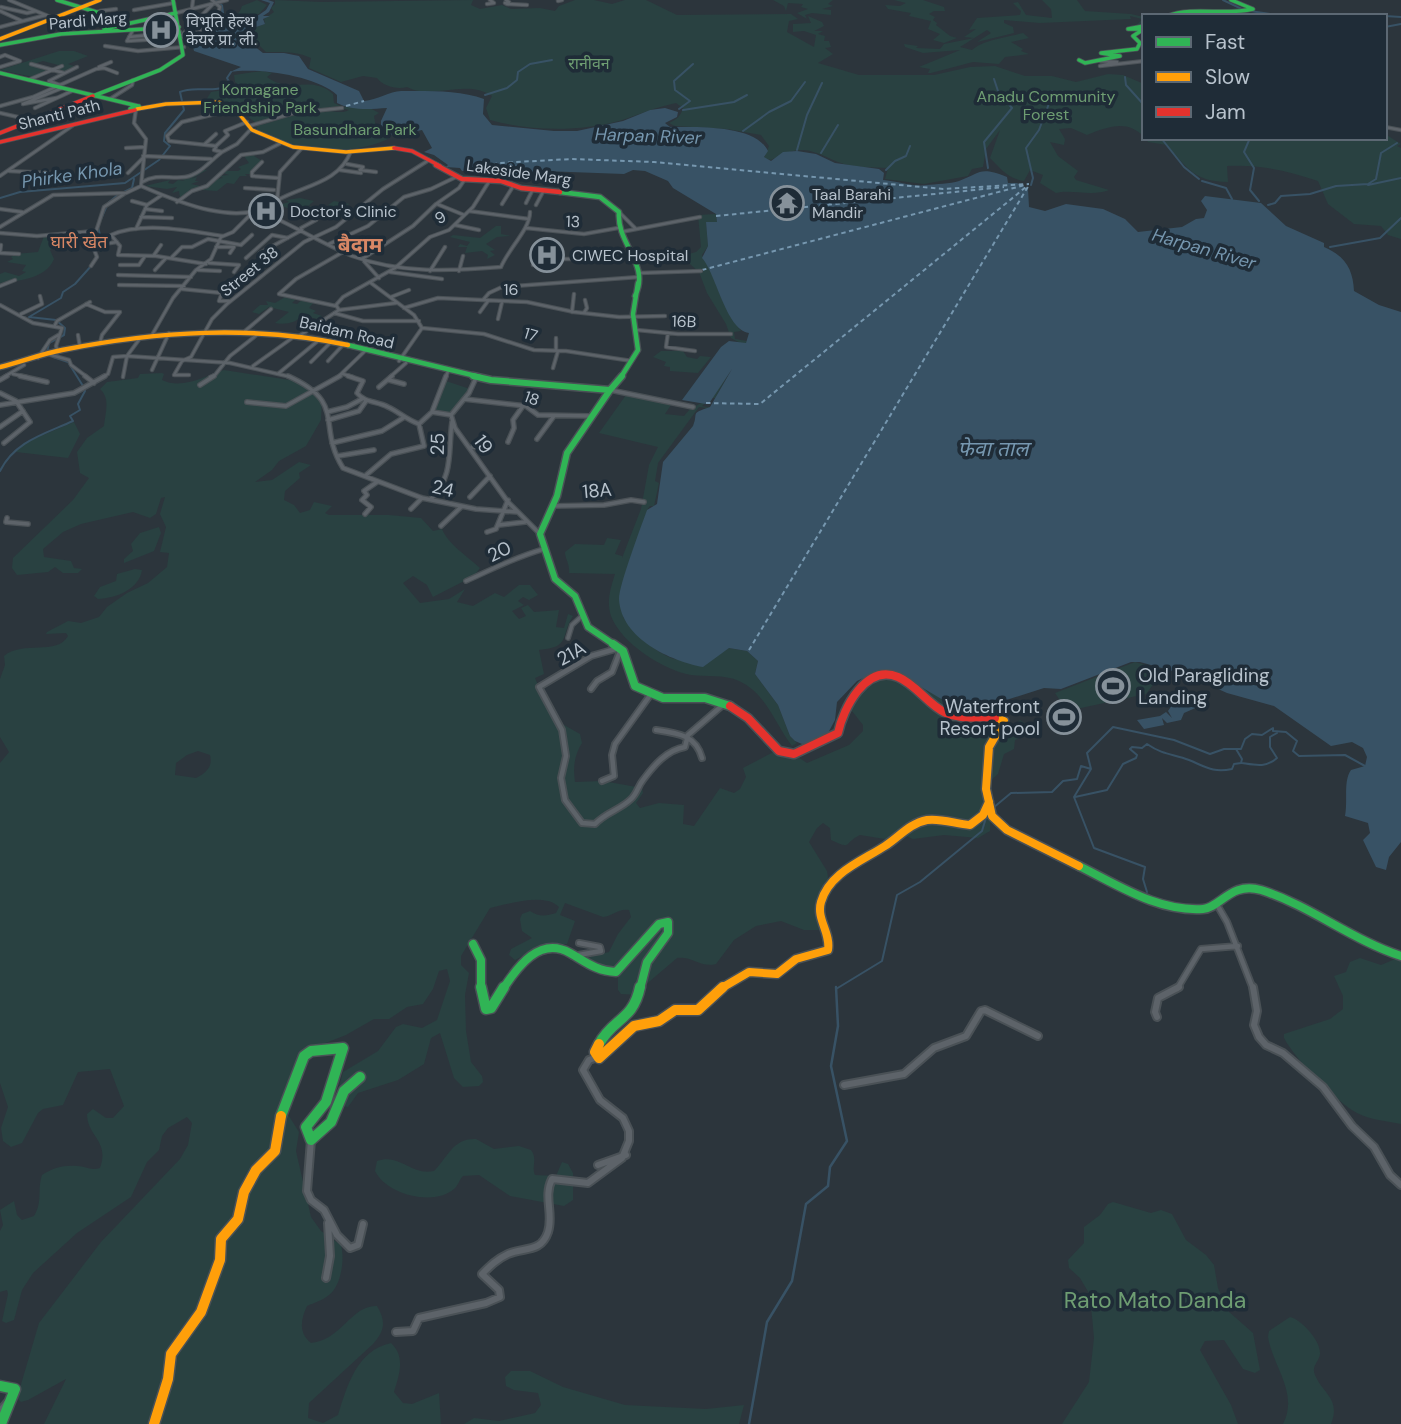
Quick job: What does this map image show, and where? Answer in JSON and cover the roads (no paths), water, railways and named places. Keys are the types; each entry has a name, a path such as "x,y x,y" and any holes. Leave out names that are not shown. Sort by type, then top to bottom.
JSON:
{"main road":[{"path":"57,0 113,17 122,24"},
{"path":"2,37 49,16 100,0"},
{"path":"1170,14 1180,7 1209,6 1247,12 1253,9 1231,0"},
{"path":"0,134 171,64 183,55 184,47 174,2"},
{"path":"99,30 176,13"},
{"path":"1142,24 1128,29 1142,29"},
{"name":"Pardi Marg","path":"0,45 99,30 130,36 180,33"},
{"path":"1079,60 1085,63 1100,61 1120,56 1101,52 1139,48 1140,43 1133,36 1142,30"},
{"path":"1,73 109,100 134,109"},
{"name":"Lakeside Marg","path":"134,109 219,102 249,126 281,143 301,149 351,151 387,147 415,151 465,180 490,180 533,189 603,198 619,212"},
{"name":"Shanti Path","path":"0,142 134,109"},
{"path":"619,212 620,230 641,267 634,319 640,320 637,330 638,348 633,361 607,390 567,453 557,496 540,534 555,579 575,596 590,629 620,649 633,682 651,694 671,699 708,699 724,704 748,718 779,751 797,754 838,733 843,706 875,675 897,677 913,685 932,705 956,718 992,717 1004,721 987,753 986,789 990,807 998,824 1035,846 1164,906 1207,909 1237,888 1258,889 1318,914 1383,950 1401,956"},
{"name":"Baidam Road","path":"0,368 24,365 56,353 153,334 207,329 258,334 303,334 365,351"},
{"name":"Baidam Road","path":"0,368 100,343 207,329 303,334 475,380 523,386 607,390"},
{"name":"Baidam Road","path":"447,372 502,382 607,390"},
{"path":"473,944 481,950 484,957 481,1001 486,1009 491,1008 525,958 546,948 556,947 581,964 602,971 616,972 659,924 670,924 669,936 653,951 641,972 635,1007 602,1036 595,1052 597,1057 606,1054 634,1026 659,1021 675,1010 693,1012 702,1008 721,988 740,976 754,972 777,974 796,959 828,950 830,943 820,918 819,904 828,888 842,874 907,829 926,820 965,825 977,823 990,807"},
{"path":"154,1424 168,1379 171,1354 201,1312 216,1273 221,1239 238,1219 244,1192 256,1170 275,1151 278,1125 304,1056 311,1051 340,1046 342,1052 326,1101 306,1127 311,1140 331,1122 344,1091 360,1077"},
{"path":"0,1385 15,1389 1,1424"}],"street":[{"path":"9,0 49,16"},
{"path":"192,8 193,0"},
{"path":"176,13 227,0"},
{"path":"487,4 494,3 491,0"},
{"path":"508,0 505,4 527,5"},
{"path":"119,48 130,36 195,34 218,17 220,6 217,1"},
{"path":"180,33 217,1"},
{"path":"134,10 174,2"},
{"path":"1,4 27,13 37,11"},
{"path":"71,23 96,12 116,9"},
{"path":"0,11 22,21"},
{"path":"0,27 49,16"},
{"path":"130,36 160,40 159,34"},
{"path":"105,47 138,51 184,47"},
{"path":"0,57 5,55 20,61 1,73"},
{"path":"1100,61 1117,62 1100,66 1102,67 1142,61"},
{"path":"51,97 32,106 23,104 46,96 111,62"},
{"path":"31,64 65,73"},
{"path":"60,87 48,81 77,67 69,65"},
{"path":"28,80 62,66"},
{"path":"96,69 104,68 117,74"},
{"path":"109,100 126,91 133,80"},
{"path":"0,107 60,87"},
{"path":"33,109 72,91"},
{"path":"46,96 56,98"},
{"path":"0,101 10,103"},
{"path":"222,152 214,150 228,135 225,131 294,113 342,108"},
{"path":"134,109 134,123 145,137 141,184"},
{"path":"216,146 169,141 167,136 182,121 232,110"},
{"path":"0,113 31,120"},
{"path":"0,176 76,123"},
{"path":"91,266 97,257 92,244 108,203 155,175 190,175 237,144 249,126"},
{"path":"204,145 216,135"},
{"path":"233,155 263,152 281,143"},
{"path":"126,148 145,147"},
{"path":"301,149 282,167 274,190 277,198 273,208 275,218 362,259 395,268 430,271 502,268 508,250 526,228 530,212"},
{"path":"277,198 319,185 346,164 351,151"},
{"path":"177,202 192,191 207,186 239,156"},
{"path":"128,173 143,157 211,159"},
{"name":"Street 38","path":"188,375 174,375 182,361 191,357 217,314 230,301 304,242 336,227 383,189 429,160"},
{"path":"262,162 252,172 252,176 278,178"},
{"path":"346,164 360,165 363,167 360,170 376,172"},
{"path":"339,170 361,173"},
{"path":"9,171 70,174"},
{"path":"328,244 368,226 404,197 431,189 456,177"},
{"path":"362,259 413,226 465,180"},
{"name":"9","path":"337,308 343,298 395,268 430,237 447,231 465,215 490,180"},
{"path":"141,184 177,202 241,212 273,208"},
{"path":"245,188 274,190"},
{"path":"502,204 512,188"},
{"path":"526,203 533,189"},
{"path":"536,205 544,190"},
{"path":"0,228 53,195 123,192"},
{"path":"136,229 146,207 162,195"},
{"path":"132,201 162,211"},
{"path":"436,204 465,215"},
{"path":"0,209 22,212"},
{"path":"468,211 529,219"},
{"path":"155,270 182,247 192,247 206,239 221,238 233,232 253,212"},
{"path":"619,212 636,229"},
{"path":"141,217 172,218"},
{"name":"13","path":"526,228 574,235 636,229 700,217"},
{"path":"260,253 316,220"},
{"path":"454,225 479,230"},
{"path":"234,272 239,265 116,254 120,248 112,233 136,229 221,238 241,245 252,235"},
{"path":"0,233 37,236 96,231"},
{"path":"246,258 272,235 288,238"},
{"path":"153,334 169,304 197,270 207,263 221,238"},
{"path":"104,244 118,242"},
{"path":"154,256 161,245"},
{"path":"216,247 233,247 230,253"},
{"path":"430,271 445,247"},
{"path":"1,250 19,254"},
{"path":"533,265 533,259 577,259 632,251"},
{"path":"344,252 296,279 279,294 351,312 367,306 382,307 396,302"},
{"path":"125,256 120,264 139,265 145,256"},
{"path":"459,271 463,256"},
{"path":"225,264 233,258"},
{"path":"362,259 379,278"},
{"path":"418,269 419,264"},
{"path":"197,270 220,271"},
{"path":"390,271 420,278 442,279"},
{"path":"480,312 489,293 502,287 701,271"},
{"path":"118,275 192,277"},
{"path":"0,286 15,280"},
{"path":"371,283 419,321 422,328 402,361 379,387"},
{"path":"119,285 222,293 219,301 230,301"},
{"path":"390,297 409,290"},
{"path":"572,312 574,294"},
{"path":"21,314 41,304 40,296"},
{"name":"16","path":"404,308 435,298 533,302 572,312 634,319 665,316"},
{"path":"584,313 587,308 585,300"},
{"path":"498,318 502,302"},
{"path":"55,325 57,321 88,303 103,311 120,312 102,335 100,343"},
{"path":"0,305 21,314 33,323 62,328 56,353 69,360 71,365 94,383"},
{"path":"252,367 337,308"},
{"path":"245,331 271,309"},
{"path":"333,312 361,321 419,321"},
{"name":"17","path":"422,328 468,331 522,344 528,349 633,361"},
{"name":"16B","path":"637,330 731,334"},
{"path":"152,370 169,333"},
{"path":"668,333 666,347 695,351"},
{"path":"38,358 50,340 61,334"},
{"path":"200,385 258,334"},
{"path":"502,339 508,334"},
{"path":"78,335 80,347"},
{"path":"123,377 127,356 141,337"},
{"path":"553,368 557,351 556,338"},
{"path":"278,374 318,340"},
{"path":"311,362 330,343"},
{"path":"328,361 342,346"},
{"path":"247,402 286,406 343,374 365,351"},
{"path":"0,402 74,393 107,374 113,357 191,357 252,367 298,380 314,389 326,404 332,443 338,456 374,450"},
{"path":"0,380 24,365"},
{"path":"365,476 391,454 424,446 419,424 432,412 447,372"},
{"path":"13,374 47,382"},
{"path":"343,374 363,381 357,393 364,400 389,407 402,418 419,424"},
{"path":"388,379 404,384"},
{"path":"432,412 451,415 475,380"},
{"path":"607,390 693,407"},
{"path":"0,393 16,401 30,422 4,443"},
{"path":"0,402 6,396"},
{"name":"18","path":"464,399 523,406 536,414 591,416"},
{"path":"327,412 364,400"},
{"path":"328,420 356,412 364,400"},
{"path":"508,442 514,428 513,420 523,406"},
{"path":"0,427 23,411"},
{"name":"19","path":"451,415 452,422 490,476 525,522 540,534"},
{"path":"537,439 555,415"},
{"path":"332,443 382,430 402,418"},
{"name":"25","path":"430,500 443,489 451,470 449,439 452,422"},
{"path":"471,447 487,448"},
{"name":"24","path":"338,456 342,467 422,498 461,506 518,512"},
{"path":"470,497 490,476"},
{"path":"365,514 371,507 362,500 367,495 364,491 377,481"},
{"path":"411,509 422,498"},
{"path":"487,532 493,532 499,525 501,511 508,500"},
{"name":"18A","path":"552,506 604,505 629,500 644,502"},
{"path":"441,526 461,506"},
{"path":"7,518 6,522 28,524"},
{"path":"499,525 525,522"},
{"name":"20","path":"466,581 512,558 544,549"},
{"path":"568,638 572,625 583,615"},
{"path":"591,689 597,681 612,672 620,649"},
{"name":"21A","path":"620,649 591,656 539,687 562,730 566,756 561,778 565,800 582,823 595,824 603,815 626,804 671,748 685,747 688,735"},
{"path":"602,781 614,776 612,755 615,744 651,694"},
{"path":"688,735 724,704"},
{"path":"656,730 688,735 700,748 702,758"},
{"path":"1216,903 1238,946 1256,998 1254,1026 1259,1037 1266,1045 1283,1053 1323,1087 1352,1126 1374,1147 1390,1175 1401,1185"},
{"path":"572,956 601,951 600,947 579,943"},
{"path":"1157,1017 1155,1012 1158,998 1168,996 1183,984 1188,977 1189,961 1200,949 1238,946"},
{"path":"844,1085 897,1077 909,1071 934,1048 966,1036 981,1011 985,1010 1038,1036"},
{"path":"396,1332 413,1331 419,1318 500,1297 499,1290 482,1274 496,1258 520,1249 535,1250 546,1241 551,1223 546,1208 549,1199 548,1185 552,1179 588,1183 626,1155 631,1143 625,1122 618,1113 607,1107 583,1070 589,1060 597,1057"},
{"path":"311,1140 307,1191 311,1200 324,1210 328,1222 330,1256 326,1278"},
{"path":"598,1165 626,1155"},
{"path":"328,1222 350,1248 358,1245 363,1224"},
{"path":"0,1411 13,1398"}],"water":[{"name":"फेवा ताल","path":"253,16 270,16 263,19 265,24 229,36 249,42 263,53 299,56 308,69 359,91 364,101 401,91 465,94 484,99 483,114 492,125 554,131 577,131 665,108 678,112 677,117 665,123 670,127 709,127 751,136 761,142 768,151 764,157 771,161 783,152 816,154 835,163 879,169 884,173 883,180 916,185 951,183 981,172 991,172 1007,177 1008,183 1017,183 1028,189 1029,207 1045,211 1066,204 1103,209 1125,219 1138,232 1182,227 1196,219 1204,218 1207,210 1201,201 1205,196 1261,203 1286,226 1324,243 1324,247 1342,259 1350,270 1354,291 1379,305 1401,312 1401,842 1389,857 1386,870 1376,867 1363,840 1370,833 1368,823 1345,816 1347,780 1351,770 1365,766 1367,757 1363,748 1352,742 1331,746 1274,706 1227,693 1187,675 1131,662 1061,689 1044,688 1000,702 960,706 943,700 901,675 889,670 878,671 857,681 837,702 835,720 827,735 817,742 802,744 790,736 778,705 755,674 758,661 747,651 729,648 703,667 663,653 638,637 628,626 622,613 620,592 647,510 657,504 663,462 693,426 697,412 710,407 732,369 710,402 706,404 682,400 721,347 729,341 746,343 749,333 741,330 734,322 702,258 708,246 706,222 717,222 716,214 673,188 668,181 645,171 633,170 624,174 543,171 515,175 473,175 471,171 446,167 448,165 434,155 424,152 432,148 422,130 393,136 381,125 387,108 361,109 343,106 337,103 337,95 316,83 270,72 230,72 241,67 194,51 191,39 202,31 227,27"},
{"path":"1179,695 1200,706 1184,713 1181,720 1167,723 1162,718 1164,725 1144,729 1137,720 1160,716 1166,712 1172,718 1168,711"}],"waterway":[{"path":"207,27 222,13 222,6 215,0"},
{"name":"Harpan River","path":"251,22 268,11 272,2 263,0"},
{"path":"1223,0 1244,10"},
{"path":"1250,11 1270,14"},
{"path":"1387,16 1401,17"},
{"path":"1387,27 1401,24"},
{"path":"485,95 507,88 517,80 518,72 530,64 552,60"},
{"path":"679,109 690,101 675,90 674,81 693,64"},
{"name":"Phirke Khola","path":"0,198 20,192 125,183 159,160 170,146 164,141 165,133 184,110 180,92 224,88 231,85 227,78 231,72"},
{"path":"1125,77 1126,85 1142,103"},
{"path":"988,168 984,142 1012,108 998,91 994,79"},
{"path":"743,131 769,112 791,101 805,82"},
{"path":"797,150 807,115 822,83"},
{"path":"1052,91 1052,100"},
{"path":"683,110 734,102 747,95"},
{"path":"1031,185 1033,178 1026,148 1039,130 1050,101"},
{"path":"821,153 838,125"},
{"path":"1163,140 1184,167 1199,179"},
{"path":"1249,140 1244,152 1254,168 1250,190 1259,201"},
{"path":"1268,205 1275,203 1281,196 1310,194 1336,186 1368,184 1376,179 1381,153 1397,143"},
{"path":"886,170 895,161 906,156 910,146"},
{"path":"1368,185 1401,178"},
{"path":"124,192 132,188 134,179"},
{"path":"1202,181 1226,188 1232,199"},
{"path":"101,219 108,203 119,194"},
{"path":"1330,247 1380,238 1401,218"},
{"path":"95,248 100,235 98,227"},
{"path":"47,352 49,343 64,335 65,328 56,320 29,317 61,298 63,292 75,284 92,265"},
{"path":"53,357 68,362 83,386"},
{"path":"0,471 22,445 73,421 70,416 80,410 78,404 85,391"},
{"path":"1091,769 1087,753 1113,727 1174,740 1210,754 1224,749 1236,749"},
{"path":"1236,749 1241,749 1245,739 1252,734 1262,735 1273,728 1273,731 1286,732 1297,741 1293,751 1299,756 1345,755 1365,766"},
{"path":"1242,763 1265,765 1277,758 1270,747 1270,737 1277,733"},
{"path":"1075,797 1107,790 1123,764 1136,758 1137,755 1130,749 1132,747 1142,748 1147,744 1210,769 1220,770 1232,769 1234,764 1241,763 1242,759 1236,749"},
{"path":"993,808 1011,793 1052,792 1063,781 1077,779 1081,766 1091,769"},
{"path":"1091,769 1074,797 1094,848 1145,867 1143,879 1147,892"},
{"path":"836,989 882,961 897,895 920,882 982,831 988,811"},
{"path":"749,1424 767,1322 792,1281 806,1204 828,1186 830,1167 847,1141 831,1066 838,1026 836,989"}],"place":[{"name":"विभूति हेल्थ केयर प्रा. ली.","path":"161,30"},
{"name":"Taal Barahi Mandir","path":"787,203"},
{"name":"Doctor's Clinic","path":"266,211"},
{"name":"CIWEC Hospital","path":"547,255"},
{"name":"Old Paragliding Landing","path":"1113,686"},
{"name":"Waterfront Resort pool","path":"1064,717"}],"district":[{"name":"घारी खेत","path":"79,242"},
{"name":"बैदाम","path":"360,245"}],"park label":[{"name":"रानीवन","path":"589,63"},
{"name":"Komagane Friendship Park","path":"260,98"},
{"name":"Anadu Community Forest","path":"1046,105"},
{"name":"Basundhara Park","path":"355,129"},
{"name":"Rato Mato Danda","path":"1155,1300"}]}
